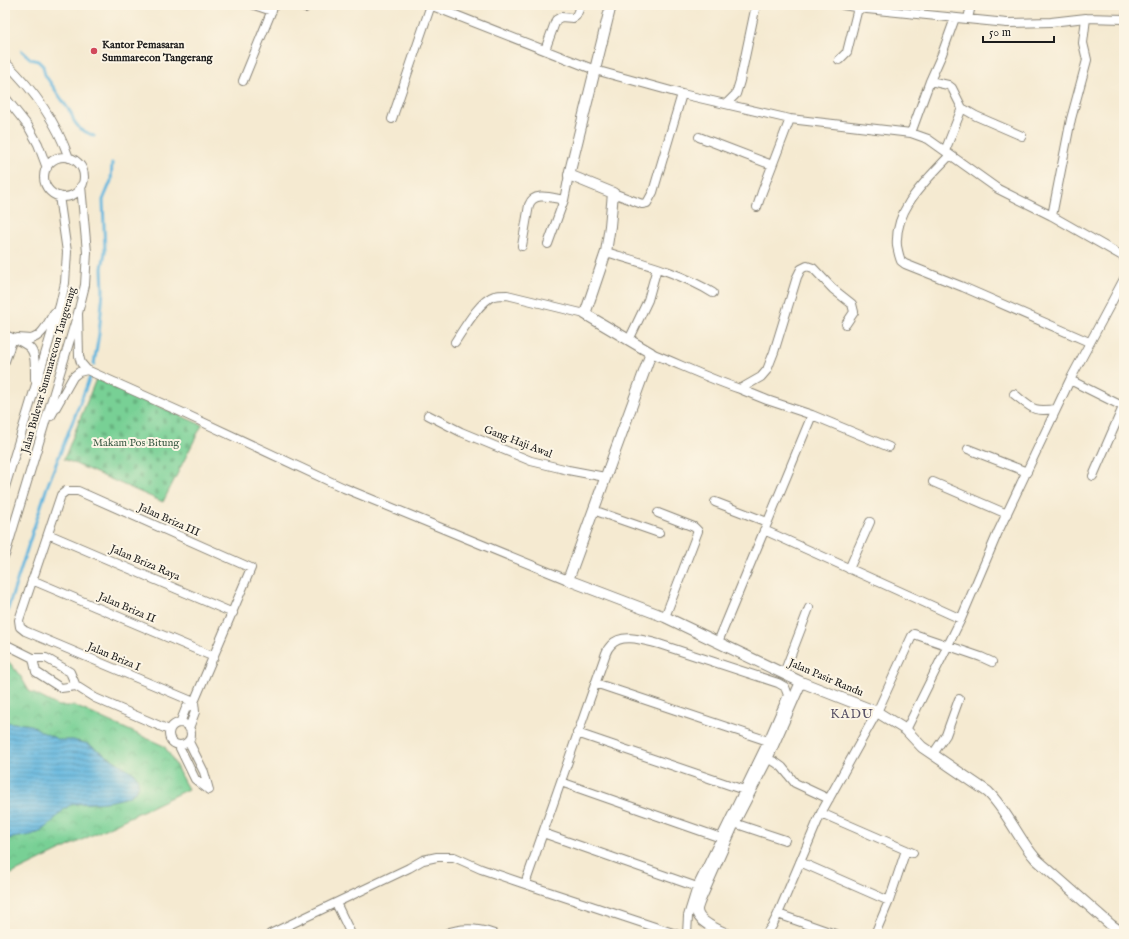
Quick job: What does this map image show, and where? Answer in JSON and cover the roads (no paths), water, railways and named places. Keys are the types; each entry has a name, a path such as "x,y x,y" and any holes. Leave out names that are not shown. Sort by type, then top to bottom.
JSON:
{"street":[{"path":"244,81 273,8 254,5"},
{"path":"392,119 430,5 595,70 682,94 790,119 911,133 928,139 998,189 1052,216 1124,257"},
{"path":"545,50 556,20 561,17 573,18 576,16 581,5"},
{"path":"548,244 564,200 611,5"},
{"path":"726,104 736,94 740,81 756,5"},
{"path":"843,5 910,9 954,18 1008,23 1051,22 1086,18 1124,19"},
{"path":"968,19 971,5"},
{"path":"839,60 847,52 864,7"},
{"path":"911,133 930,81 942,54 954,18"},
{"path":"1052,216 1071,119 1087,60 1083,43 1086,18"},
{"name":"Jalan Bulevar Summarecon Tangerang","path":"5,62 29,87 48,114 64,143 69,158 78,163 83,172 84,177 81,186 87,252 85,286 78,313 5,555"},
{"path":"930,81 948,85 952,88 962,108 976,116 1022,136"},
{"path":"569,175 642,204 647,203 653,192 682,94"},
{"path":"5,97 28,126 38,144 47,168"},
{"path":"962,108 948,153 920,187 902,215 897,237 897,246 901,261 904,264 963,287 1089,342"},
{"path":"758,207 790,119"},
{"path":"699,137 772,165"},
{"path":"69,158 64,157 54,160 47,168 44,178 47,187 55,194 60,196 70,196 78,191 81,186"},
{"path":"585,314 606,252 613,193"},
{"name":"Jalan Bulevar Summarecon Tangerang","path":"5,486 60,305 65,282 67,252 60,196"},
{"path":"522,246 529,205 533,198 539,197 564,200"},
{"path":"606,252 657,268 700,284 713,293"},
{"path":"740,389 761,377 766,370 774,352 797,277 801,269 804,267 807,266 813,268 833,289 852,304 854,312 846,324"},
{"path":"629,340 648,300 657,268"},
{"path":"906,730 961,619 1026,472 1070,380 1124,279"},
{"path":"455,342 477,311 490,298 495,295 507,295 585,314 651,353 717,381 812,415 889,447"},
{"path":"13,338 31,339 42,332 60,305"},
{"path":"78,313 79,356 81,363 87,370 344,488 568,580 651,353"},
{"path":"5,335 29,345 35,356 35,389"},
{"path":"5,361 13,338"},
{"path":"44,428 73,377 79,372 87,370"},
{"path":"1070,380 1123,407 1093,476"},
{"path":"1014,394 1035,410 1040,411 1056,409"},
{"name":"Gang Haji Awal","path":"428,415 461,432 531,461 605,477"},
{"path":"718,642 812,415"},
{"path":"968,449 1026,472"},
{"path":"933,482 1007,514"},
{"name":"Jalan Briza III","path":"48,534 61,495 66,491 78,491 252,568 233,613"},
{"path":"714,502 767,522"},
{"path":"593,510 659,533"},
{"path":"658,512 694,527 698,531 665,617"},
{"path":"849,569 870,522"},
{"path":"764,530 961,619"},
{"path":"32,580 48,534"},
{"name":"Jalan Briza Raya","path":"48,534 233,613"},
{"name":"Jalan Briza I","path":"32,580 19,620 20,627 25,631 194,702"},
{"name":"Jalan Briza II","path":"32,580 214,657"},
{"name":"Jalan Pasir Randu","path":"568,580 665,617 801,682 877,712 906,730 922,747 988,792 995,799 1027,849 1036,859 1110,926 1124,934"},
{"path":"784,673 809,608"},
{"path":"180,723 186,708 194,702 233,613"},
{"path":"766,934 778,914 821,813 877,712 912,636 914,634 992,662"},
{"path":"525,884 606,653 612,644 618,640 640,640 659,644 778,683 785,687 788,695 768,741 697,887 688,916 687,934"},
{"path":"5,644 33,658 46,658 70,672 76,686 95,698 169,730"},
{"path":"33,658 36,672 61,688 76,686"},
{"path":"727,934 703,921 700,918 697,909 734,823 767,759 801,682"},
{"path":"595,683 768,741"},
{"path":"933,754 946,735 959,699"},
{"path":"189,728 195,712 194,702"},
{"path":"180,723 185,724 191,732 191,738 189,742 179,746 170,740 168,736 169,730 172,726 180,723"},
{"path":"578,733 744,790"},
{"path":"179,746 195,778 209,790 204,772 189,742"},
{"path":"767,759 782,767 795,783 829,799"},
{"path":"560,782 721,838"},
{"path":"821,813 910,852 875,934"},
{"path":"734,823 785,840"},
{"path":"543,833 697,887"},
{"path":"270,934 423,860 437,856 454,857 525,884 676,934"},
{"path":"800,862 889,901"},
{"path":"336,903 350,934"},
{"path":"778,914 835,934"},
{"path":"446,934 465,929 482,930 494,934"}],"water":[{"path":"5,722 31,725 60,740 73,740 88,744 134,773 138,783 136,791 129,796 118,800 73,804 64,809 42,831 5,840"}],"waterway":[{"path":"22,51 31,59 38,61 43,66 45,75 71,113 74,121 80,129 94,136"},
{"path":"94,364 99,334 103,291 102,268 105,252 103,200 111,181 112,163"},
{"path":"5,618 47,487 90,377"}],"place":[{"name":"Kantor Pemasaran Summarecon Tangerang","path":"94,51"}],"district":[{"name":"KADU","path":"852,714"}],"park label":[{"name":"Makam Pos Bitung","path":"136,443"}]}
